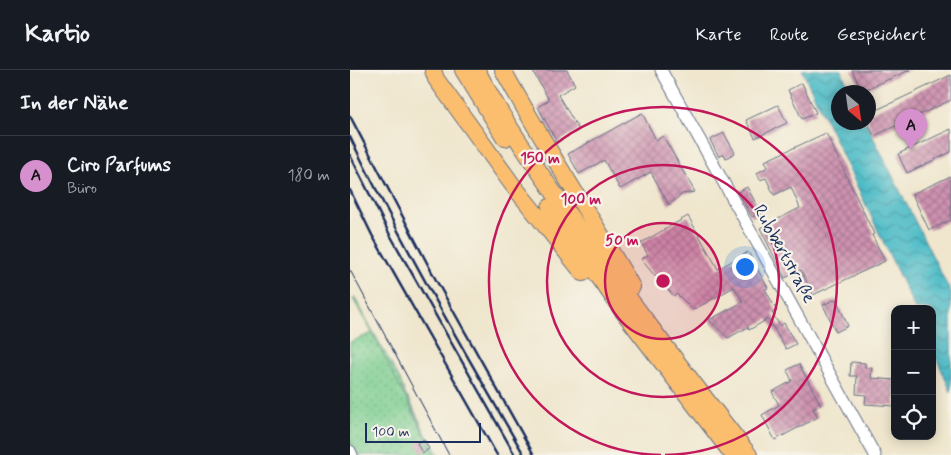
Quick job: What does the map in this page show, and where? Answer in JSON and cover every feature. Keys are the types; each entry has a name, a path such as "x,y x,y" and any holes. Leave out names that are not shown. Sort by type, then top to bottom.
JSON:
{"highway":[{"path":"432,70 436,79 540,220 592,284 622,310"},
{"path":"463,70 574,243 622,310 733,455"},
{"path":"477,70 546,182 604,264 749,455"},
{"path":"503,70 522,106 573,186 635,292 649,323"}],"street":[{"name":"Rubbertstraße","path":"661,70 875,455"}],"green space":[{"path":"355,298 439,455 435,455 408,400 353,299"},
{"path":"372,333 435,455 350,455 350,342"}],"water":[{"path":"802,70 841,70 848,85 831,85 831,130 870,130 951,293 951,392 936,357 936,305 913,305"}],"building":[{"path":"532,70 567,70 575,85 558,95 579,130 557,143 538,107 549,100"},
{"path":"852,70 910,70 876,85 859,85"},
{"path":"951,75 951,100 874,136 871,130 876,130 876,110"},
{"path":"802,83 816,113 802,119 788,90"},
{"path":"778,105 787,123 755,138 746,120"},
{"path":"642,113 656,140 663,136 695,192 682,194 669,205 651,172 620,189 604,160 579,174 568,154"},
{"path":"951,129 951,152 907,173 898,154"},
{"path":"724,133 735,153 726,158 724,154 719,157 710,140"},
{"path":"826,133 885,261 813,295 801,270 785,278 760,228 800,208 791,187 774,195 766,178 760,180 757,173 768,167 765,161"},
{"path":"951,176 951,220 929,230 912,194"},
{"path":"747,187 761,213 752,217 738,192"},
{"path":"688,216 718,269 748,252 768,288 765,289 777,311 772,313 780,326 784,323 796,344 786,349 768,319 749,330 748,327 728,338 709,320 743,302 734,287 693,310 677,294 674,296 654,275 641,259 648,255 641,243"},
{"path":"836,299 848,326 836,332 823,305"},
{"path":"851,362 865,363 865,367 872,368 871,378 891,380 891,406 865,404 866,395 856,394 857,376 850,376"},
{"path":"799,364 821,405 813,409 818,417 775,440 762,415 779,405 772,392 792,381 787,370"},
{"path":"424,439 429,449 422,453 417,443"}],"tram line":[{"path":"350,270 449,455"}],"railway":[{"path":"350,116 436,280 534,455"},
{"path":"350,137 413,258 524,455"},
{"path":"350,155 389,233 515,455"},
{"path":"350,190 372,235 497,455"}],"place":[{"name":"Ciro Parfums","path":"911,150"}]}
